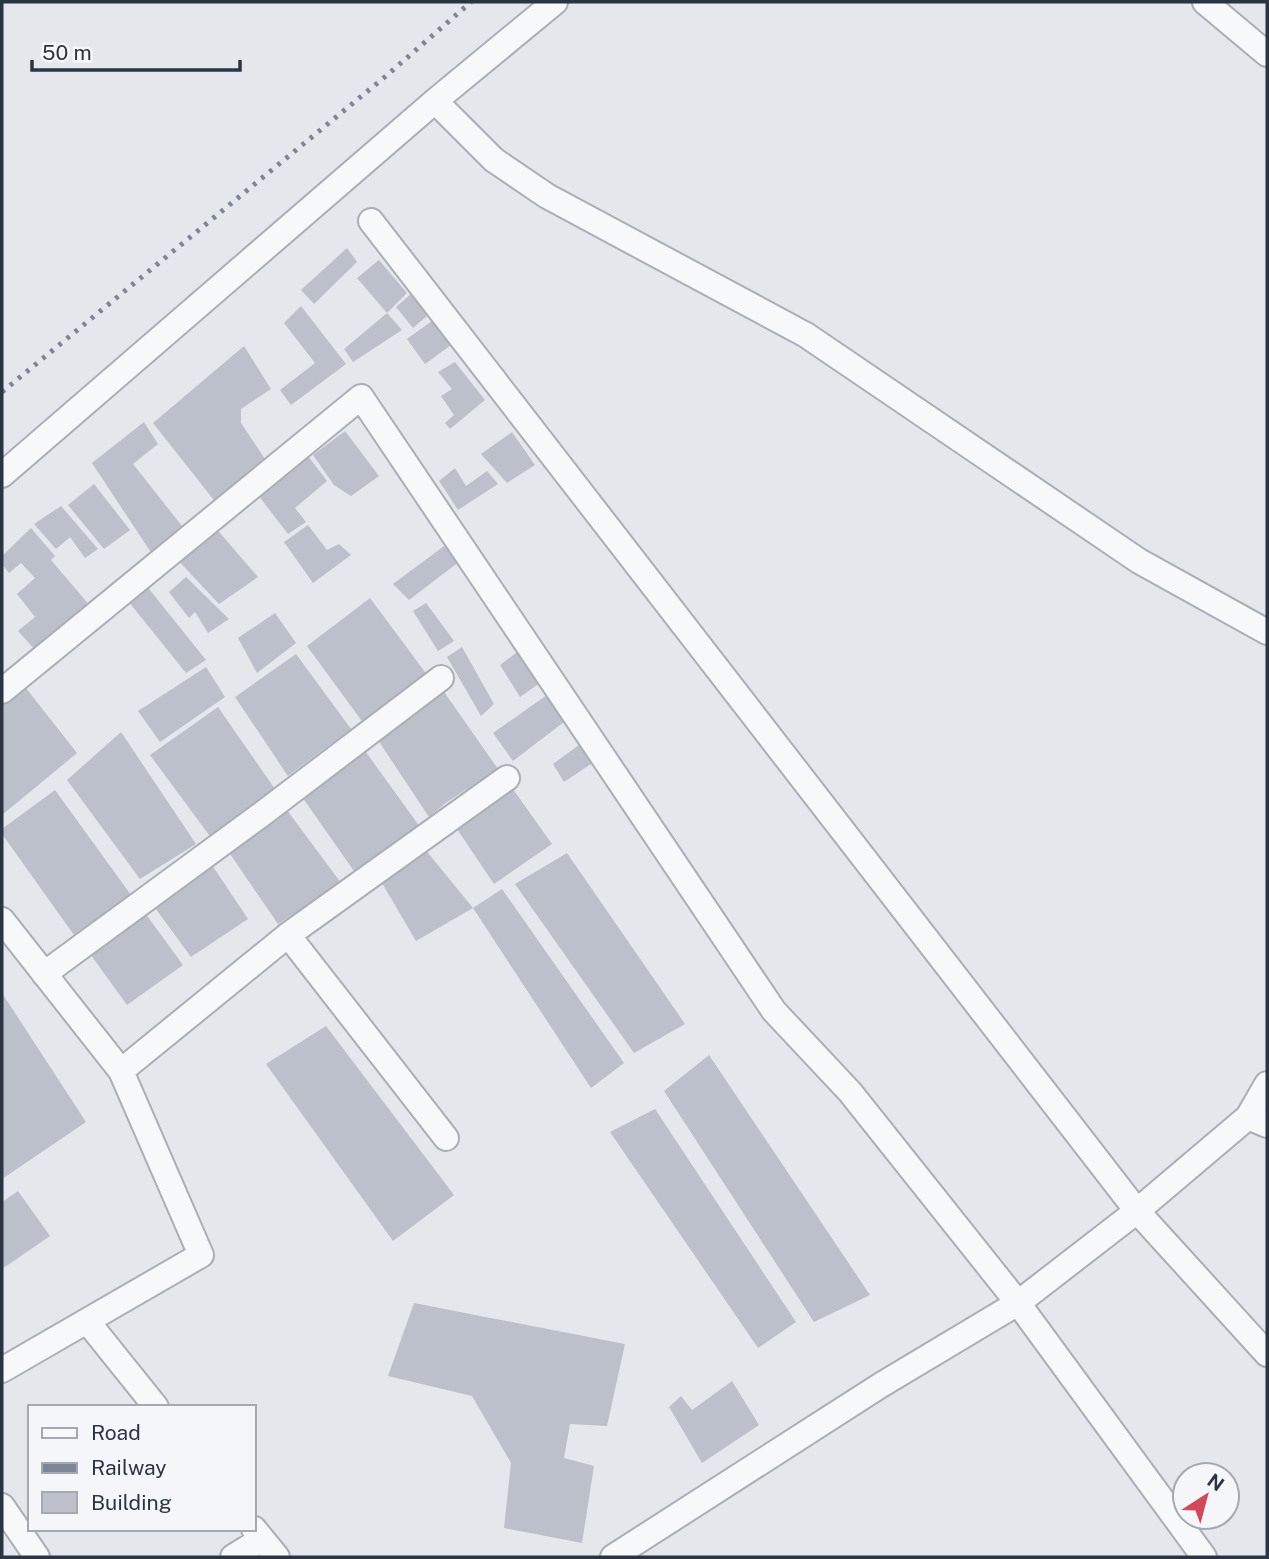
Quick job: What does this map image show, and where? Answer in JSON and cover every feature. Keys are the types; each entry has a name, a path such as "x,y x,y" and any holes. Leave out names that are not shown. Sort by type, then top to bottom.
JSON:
{"street":[{"path":"2,475 435,101 555,2"},
{"path":"1205,2 1267,54"},
{"path":"435,101 494,160 547,196 806,335 1139,561 1267,632"},
{"path":"371,221 1137,1211 1267,1354"},
{"path":"2,691 361,397 774,1012 850,1092 1018,1303 1204,1557"},
{"path":"44,974 441,678"},
{"path":"121,1071 288,935 506,778"},
{"path":"2,920 121,1071 201,1255 2,1370"},
{"path":"288,935 446,1138"},
{"path":"613,1557 881,1385 1018,1303 1257,1121 1267,1084"},
{"path":"87,1321 154,1405"},
{"path":"2,1506 37,1557"},
{"path":"233,1557 264,1542"}],"building":[{"path":"347,248 357,262 314,304 301,290"},
{"path":"379,260 407,293 387,313 357,278"},
{"path":"411,294 428,315 413,328 396,307"},
{"path":"301,306 346,364 291,405 280,390 315,363 284,323"},
{"path":"387,313 402,330 353,362 344,349"},
{"path":"432,321 451,345 425,364 407,339"},
{"path":"244,346 271,389 241,409 241,423 267,462 217,504 153,423"},
{"path":"455,362 485,400 450,429 445,423 454,415 441,396 452,389 438,372"},
{"path":"144,422 158,444 133,464 186,531 154,557 92,463"},
{"path":"345,431 379,476 351,496 334,485 313,455"},
{"path":"512,432 535,465 507,483 481,454"},
{"path":"308,456 327,481 295,508 306,522 288,534 258,495"},
{"path":"455,468 466,486 487,471 498,484 458,510 439,481"},
{"path":"94,484 130,530 104,549 68,505"},
{"path":"61,506 98,549 85,558 70,537 56,549 34,524"},
{"path":"308,525 327,550 339,544 351,555 313,583 284,542"},
{"path":"214,526 258,577 219,604 174,556"},
{"path":"31,528 55,556 51,560 91,607 37,652 18,631 35,617 17,594 35,578 21,563 9,573 2,564 2,556"},
{"path":"455,538 468,555 409,600 393,584"},
{"path":"186,577 229,619 208,633 195,612 189,618 169,592"},
{"path":"145,584 206,660 186,673 124,596"},
{"path":"370,598 428,676 364,724 307,646"},
{"path":"426,603 454,641 438,651 413,611"},
{"path":"275,613 296,643 257,673 238,638"},
{"path":"525,646 547,678 520,697 500,665"},
{"path":"462,647 494,704 481,716 447,657"},
{"path":"296,654 351,729 288,776 235,697"},
{"path":"206,667 225,697 160,742 138,711"},
{"path":"22,683 77,753 2,815 2,700"},
{"path":"442,689 498,769 429,817 376,737"},
{"path":"554,690 573,715 513,761 493,733"},
{"path":"218,707 277,792 212,839 150,755"},
{"path":"121,732 196,844 140,879 67,780"},
{"path":"583,742 597,760 564,782 553,764"},
{"path":"363,748 420,827 356,874 300,794"},
{"path":"510,785 552,844 494,884 457,829"},
{"path":"55,790 131,895 74,935 2,834 2,829"},
{"path":"284,806 341,883 278,924 228,851"},
{"path":"424,848 473,908 416,941 382,883"},
{"path":"567,853 685,1024 634,1053 515,884"},
{"path":"210,862 248,919 191,957 153,905"},
{"path":"502,889 624,1063 591,1088 473,908"},
{"path":"145,913 183,965 127,1005 88,951"},
{"path":"2,993 86,1122 2,1179"},
{"path":"326,1026 454,1195 393,1241 266,1064"},
{"path":"709,1055 870,1295 814,1322 664,1091"},
{"path":"655,1109 796,1322 758,1348 610,1132"},
{"path":"18,1191 50,1236 2,1269 2,1202"},
{"path":"414,1303 625,1344 607,1426 570,1424 564,1458 594,1466 582,1543 504,1528 511,1463 472,1396 388,1376"},
{"path":"732,1381 759,1425 702,1463 669,1407 681,1396 692,1410"}],"railway":[{"path":"2,392 386,76 471,2"}]}
